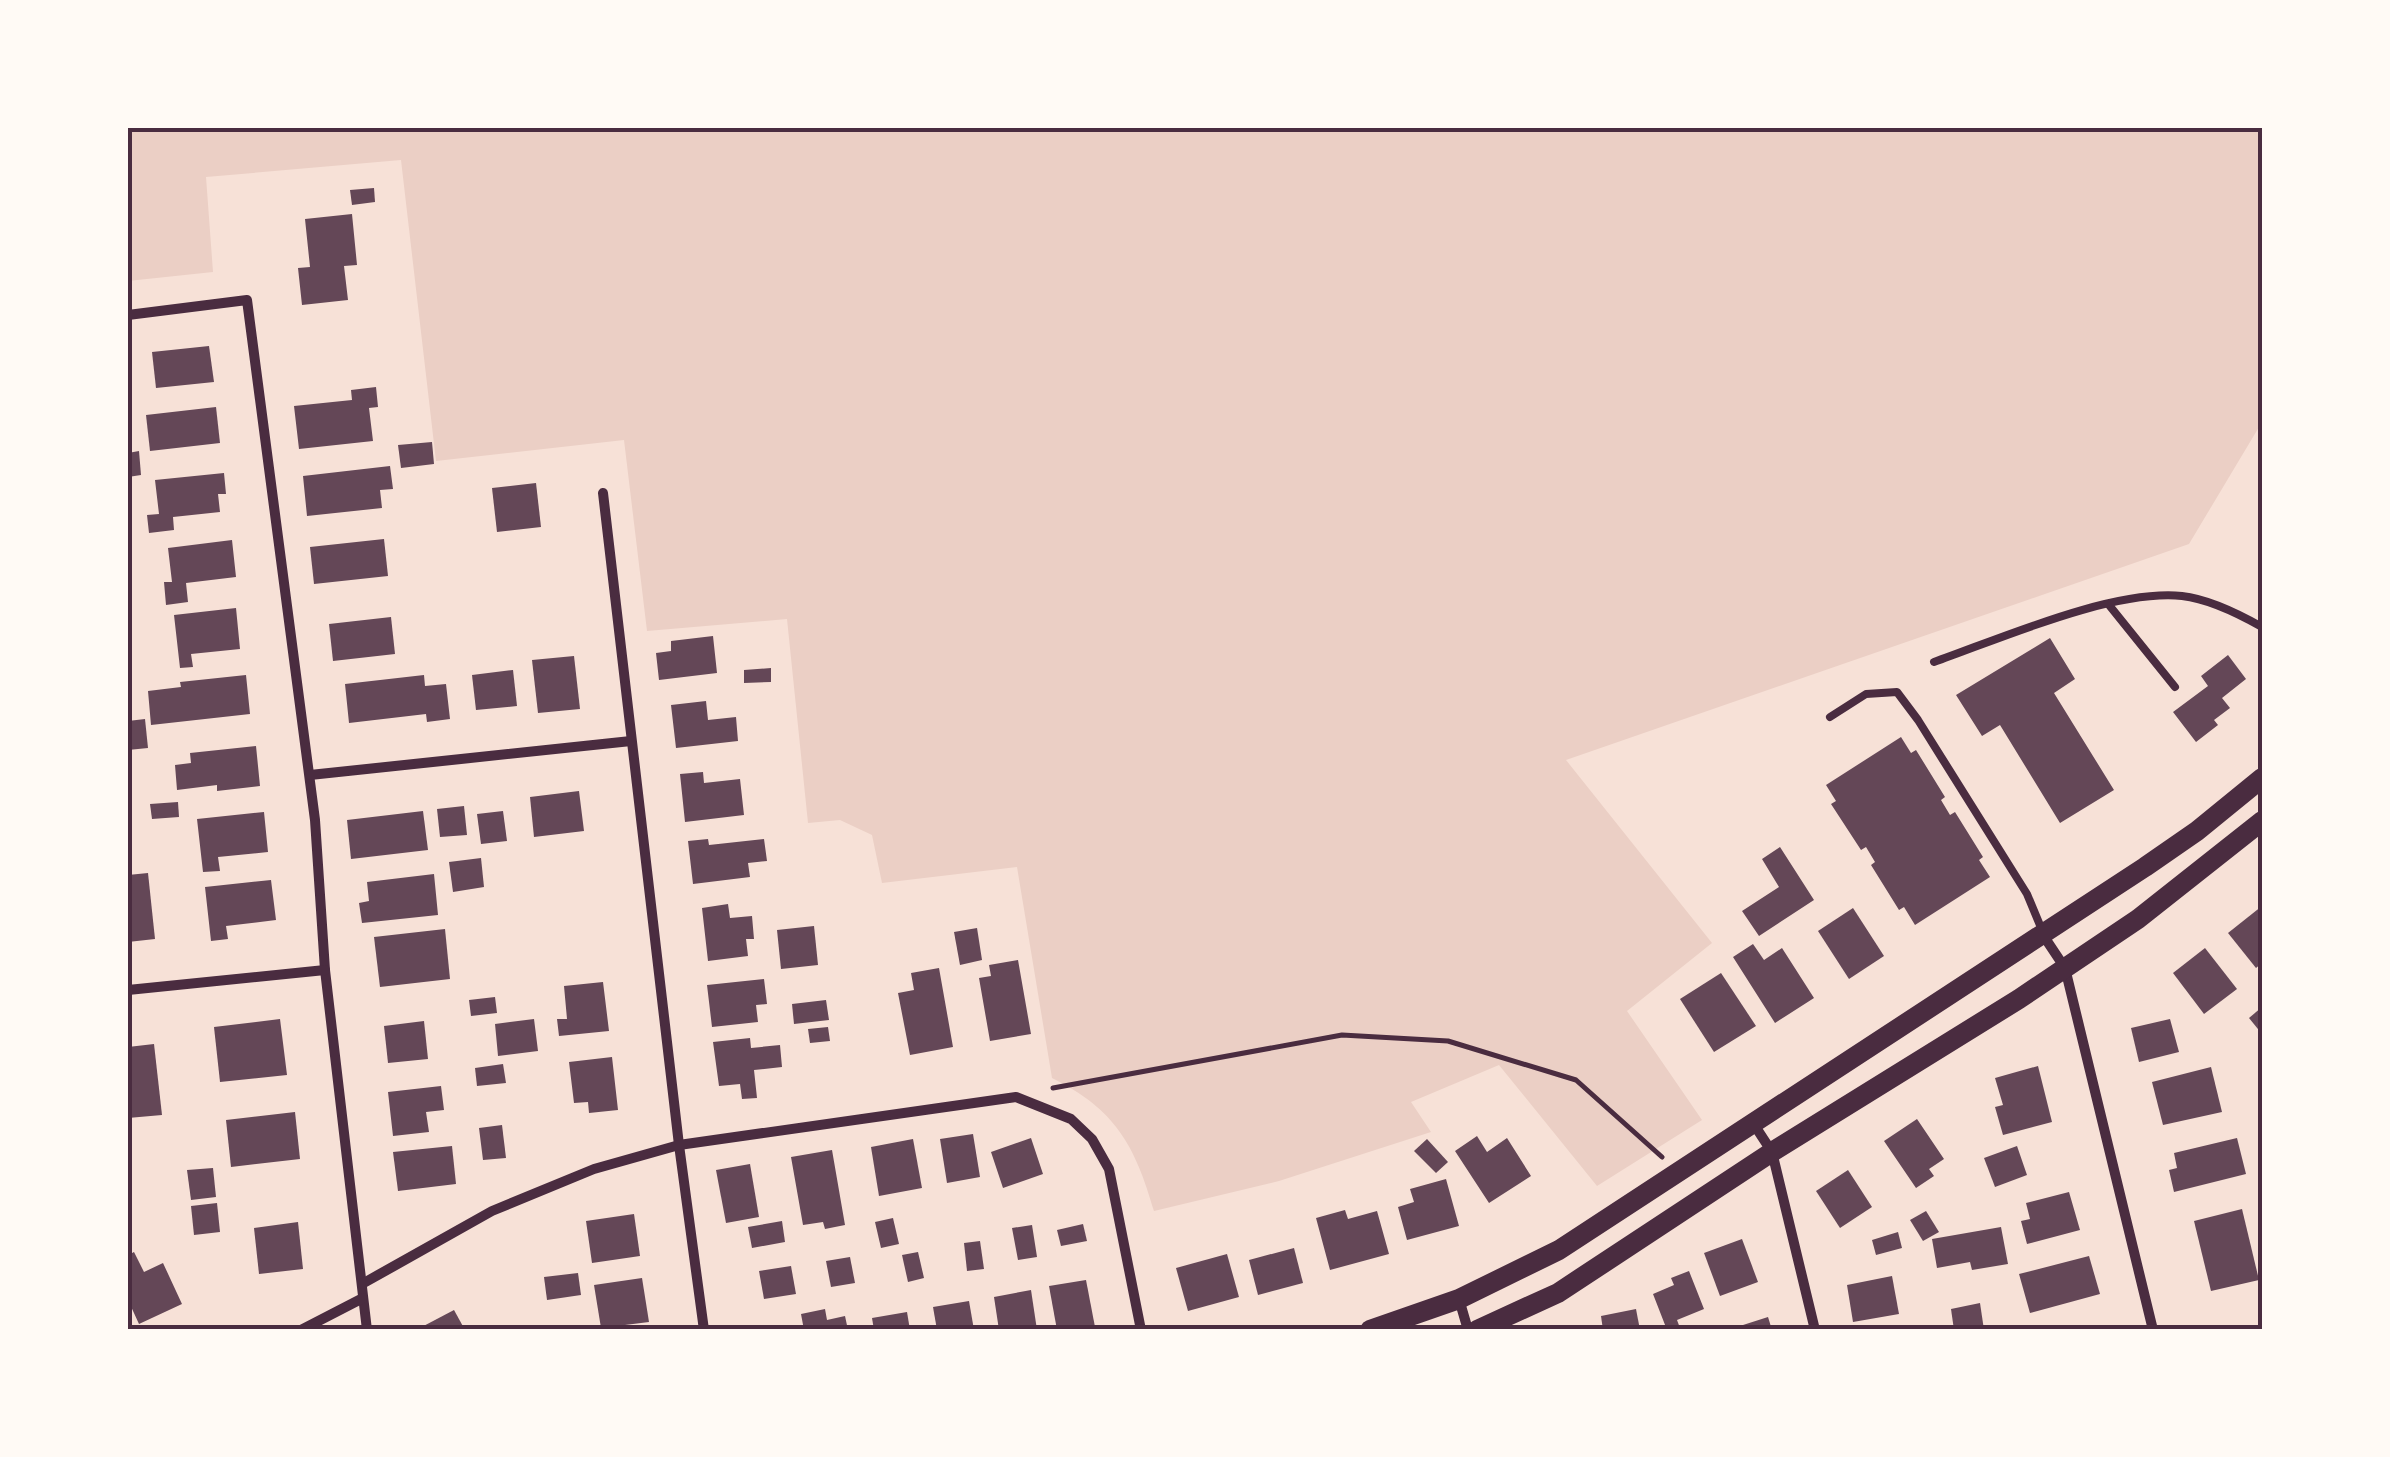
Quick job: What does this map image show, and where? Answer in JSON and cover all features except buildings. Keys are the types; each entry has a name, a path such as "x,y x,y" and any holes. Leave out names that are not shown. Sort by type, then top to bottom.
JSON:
{"main road":[{"path":"1370,1330 1459,1300 1559,1250 2198,831 2262,778"},
{"path":"1477,1330 1558,1293 1772,1152 2065,968 2142,916 2262,821"}],"street":[{"path":"128,314 247,300 310,775 324,970 366,1330"},
{"path":"603,493 704,1330"},
{"path":"310,775 631,741"},
{"path":"2043,934 2065,968 2153,1330"},
{"path":"128,990 324,970"},
{"path":"362,1284 492,1212 594,1169 679,1145 1016,1096 1071,1118 1092,1139 1110,1169 1141,1330"},
{"path":"1752,1122 1772,1152 1815,1330"},
{"path":"301,1330 363,1298"},
{"path":"1459,1300 1468,1330"}],"lane":[{"path":"1934,662 2071,614 2148,594 2187,596 2242,615 2262,627"},
{"path":"2109,605 2174,687"},
{"path":"1830,717 1866,694 1896,692 1918,720 2027,894 2043,934"}],"path":[{"path":"1016,1096 1342,1034 1448,1042 1576,1080 1677,1171"}],"shaded area":[{"path":"128,128 2262,128 2262,422 2189,544 1566,760 1712,943 1627,1011 1702,1120 1597,1186 1499,1065 1411,1102 1431,1132 1279,1181 1154,1211 1139,1167 1120,1131 1092,1103 1052,1078 1017,867 882,883 872,835 840,820 808,823 787,619 647,631 624,440 436,461 401,160 206,177 213,272 128,281"}]}
